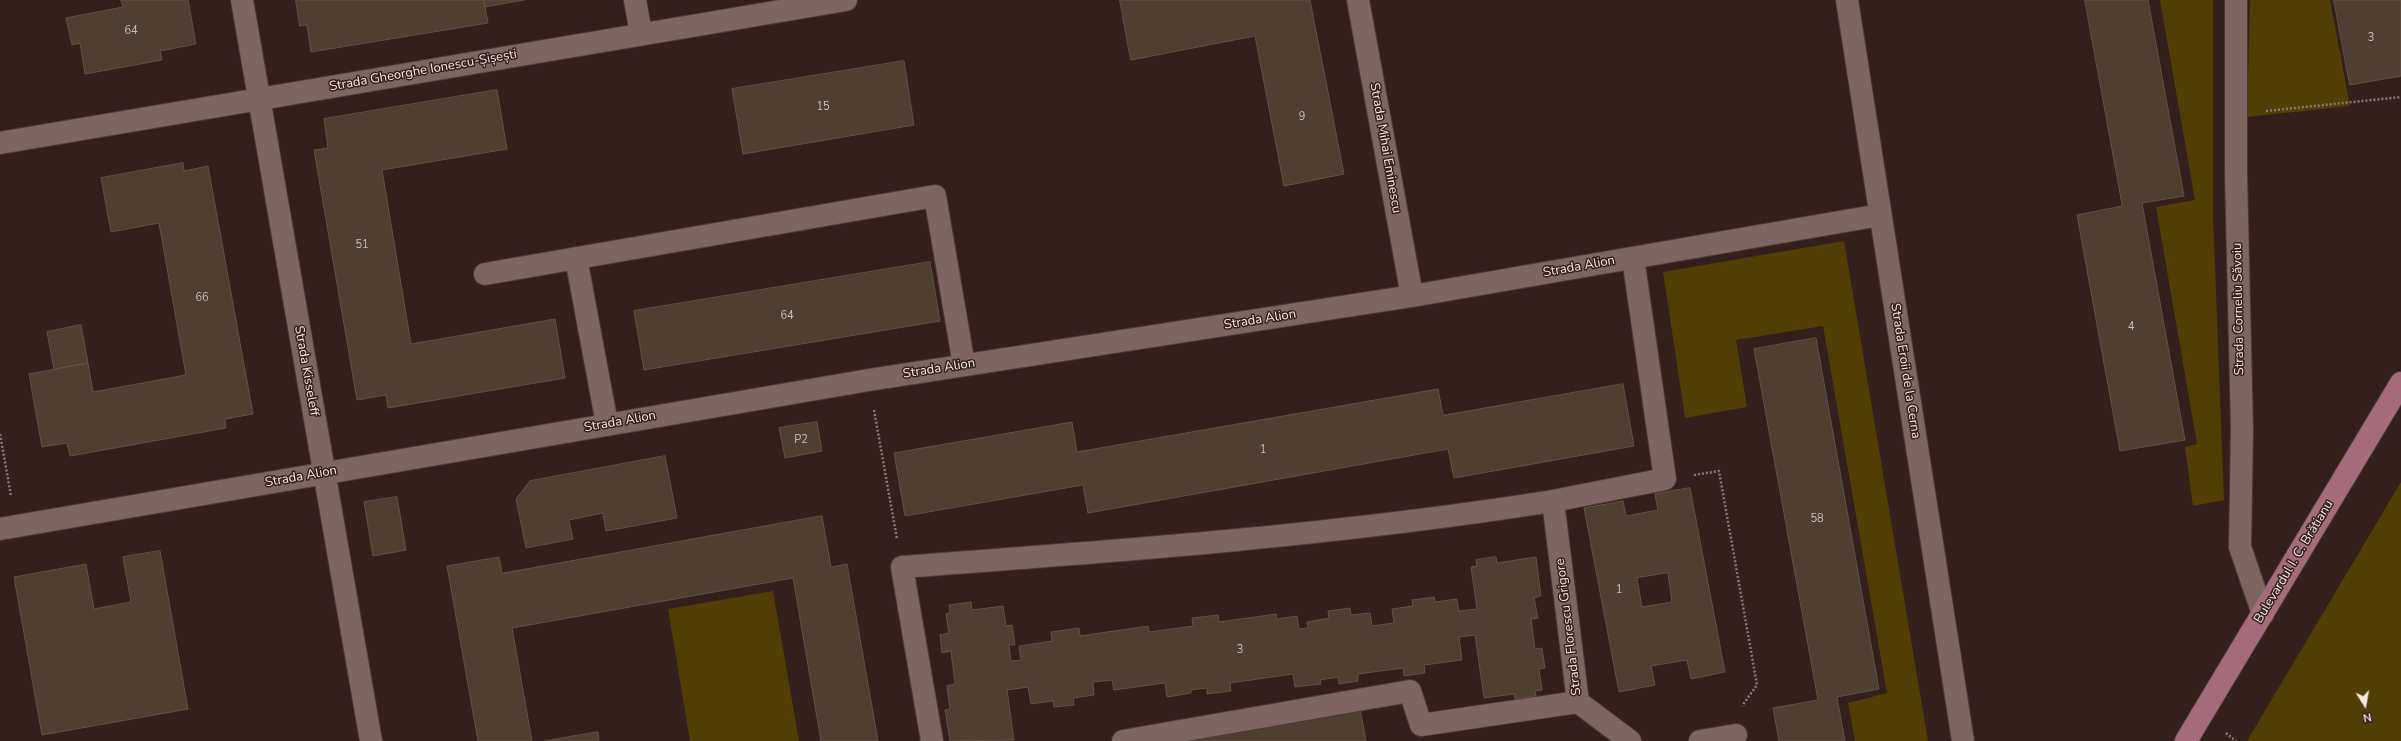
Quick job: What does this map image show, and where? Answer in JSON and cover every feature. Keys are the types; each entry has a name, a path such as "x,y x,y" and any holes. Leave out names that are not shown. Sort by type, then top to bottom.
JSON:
{"main road":[{"name":"Bulevardul I. C. Brătianu","path":"2186,741 2401,383"}],"street":[{"name":"Strada Kisseleff","path":"242,0 370,741"},
{"path":"635,0 641,34"},
{"name":"Strada Gheorghe Ionescu-Șișești","path":"0,143 259,98 846,0"},
{"name":"Strada Mihai Eminescu","path":"1358,0 1412,296"},
{"name":"Strada Eroii de la Cerna","path":"1847,0 1963,741"},
{"name":"Strada Corneliu Săvoiu","path":"2236,0 2236,115 2243,174 2248,430 2240,547 2263,614"},
{"path":"485,274 935,196 964,365"},
{"name":"Strada Alion","path":"8,528 869,380 1412,296 1880,214"},
{"path":"576,258 607,424"},
{"path":"932,741 902,567 1092,553 1420,520 1553,501 1665,479 1633,258"},
{"name":"Strada Florescu Grigore","path":"1123,741 1410,691 1421,725 1578,702 1553,501"},
{"path":"1578,702 1630,741"},
{"path":"1700,741 1736,735"}],"path":[{"path":"2236,115 2401,97"},
{"path":"869,380 902,567"},
{"path":"0,434 8,528"},
{"path":"1665,479 1719,471 1757,685 1733,718 1736,735"}],"shaded area":[{"path":"2160,0 2213,0 2213,216 2224,500 2193,506 2185,447 2197,444 2156,207 2195,200"},
{"path":"2250,0 2330,0 2350,106 2247,117"},
{"path":"1844,241 1928,741 1855,741 1848,703 1887,693 1823,326 1736,340 1747,407 1685,418 1663,272"},
{"path":"2401,482 2401,741 2247,741"},
{"path":"773,591 799,741 690,741 668,609"}],"building":[{"path":"121,0 188,0 196,44 160,51 162,60 85,74 80,43 72,45 66,18 123,7"},
{"path":"296,0 484,0 488,23 311,52 307,25 300,26"},
{"path":"484,0 524,0 485,7"},
{"path":"1120,0 1310,0 1344,174 1284,186 1255,36 1131,60"},
{"path":"2085,0 2148,0 2184,196 2142,203 2185,440 2120,451 2077,215 2122,206"},
{"path":"2334,0 2401,0 2401,76 2350,85"},
{"path":"904,61 914,125 743,154 732,89"},
{"path":"497,90 507,149 382,170 411,344 555,319 565,378 388,408 386,395 357,400 314,150 328,148 324,119"},
{"path":"183,163 184,171 208,166 253,414 225,419 226,428 70,456 67,443 42,447 29,374 88,363 93,392 186,375 159,223 111,232 101,178"},
{"path":"930,262 940,321 644,370 634,311"},
{"path":"81,325 88,363 54,369 47,332"},
{"path":"1816,338 1879,689 1837,697 1845,741 1779,741 1773,708 1818,700 1754,349"},
{"path":"1623,384 1634,446 1454,478 1448,449 1088,513 1083,485 905,516 894,453 1072,422 1077,452 1438,389 1443,415"},
{"path":"817,422 822,451 785,458 779,428"},
{"path":"665,456 677,518 606,531 603,513 569,520 573,539 526,548 516,499 530,481"},
{"path":"1690,488 1725,672 1691,679 1687,660 1651,666 1655,685 1619,692 1584,508 1623,501 1626,516 1658,510 1655,494","holes":["1668,573 1672,602 1642,607 1637,578"]},
{"path":"397,497 406,550 373,556 364,502"},
{"path":"822,516 831,567 847,564 878,741 821,741 793,578 512,628 532,741 478,741 447,566 499,557 502,573"},
{"path":"160,551 188,709 42,735 14,577 86,564 94,609 131,602 123,557"},
{"path":"1496,557 1497,563 1536,557 1541,596 1534,598 1538,618 1531,619 1535,649 1542,648 1545,668 1539,669 1542,690 1535,691 1536,696 1515,699 1514,694 1484,698 1475,635 1459,637 1462,660 1424,665 1425,673 1404,676 1403,668 1358,674 1358,681 1339,684 1338,677 1320,680 1321,684 1295,687 1293,674 1230,683 1231,691 1207,694 1207,688 1191,690 1191,693 1167,697 1165,683 1114,690 1112,680 1093,682 1094,695 1073,698 1074,705 1054,707 1053,701 1031,704 1028,687 1007,690 1014,740 950,741 945,710 950,709 947,686 955,684 951,651 942,653 940,635 949,633 946,614 950,613 949,605 971,602 972,610 1003,606 1006,626 1012,625 1015,645 1009,645 1011,661 1021,660 1019,646 1052,641 1051,632 1079,628 1080,636 1148,626 1149,632 1193,626 1192,618 1218,615 1219,622 1276,614 1277,619 1297,616 1299,629 1308,628 1307,622 1329,618 1328,611 1350,608 1351,615 1370,613 1372,626 1394,623 1392,609 1413,606 1412,600 1434,597 1435,602 1457,599 1459,611 1477,609 1471,567 1477,566 1476,560"},
{"path":"1359,703 1366,741 1189,741 1188,734"},
{"path":"598,732 599,741 545,741"}]}
